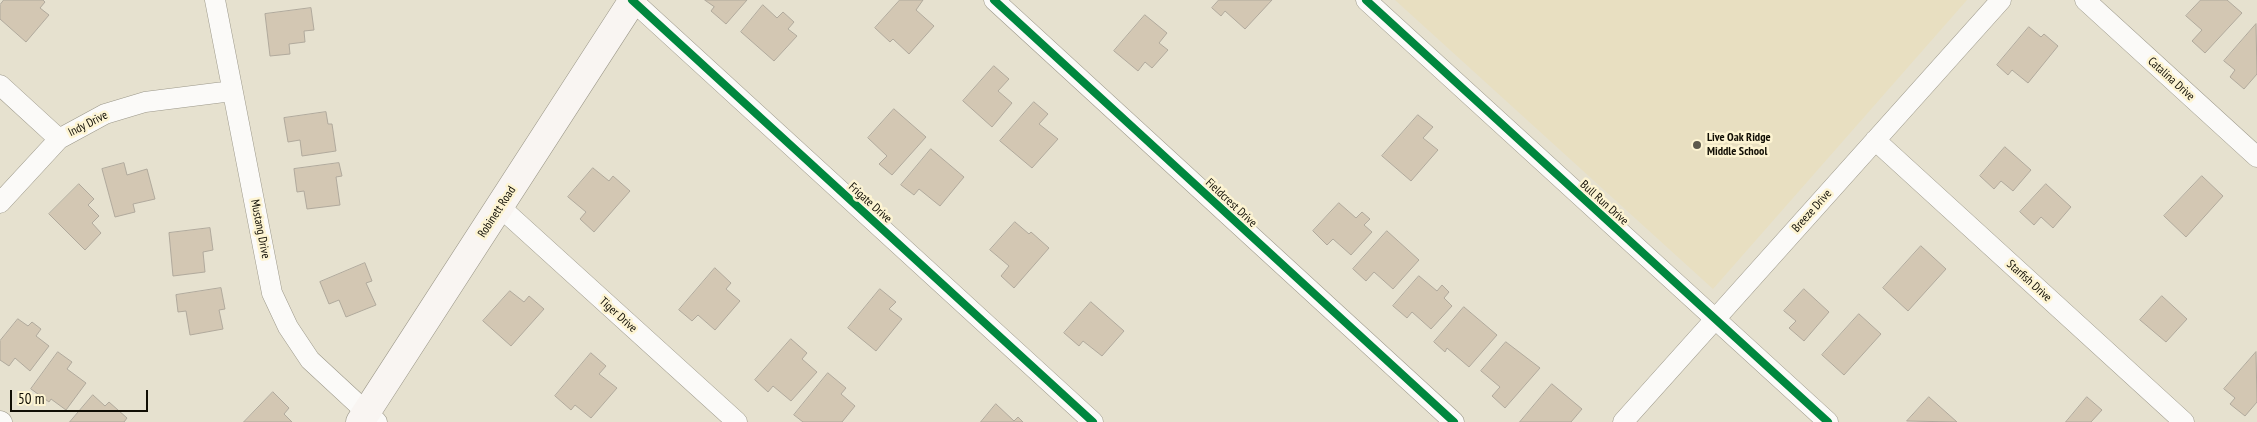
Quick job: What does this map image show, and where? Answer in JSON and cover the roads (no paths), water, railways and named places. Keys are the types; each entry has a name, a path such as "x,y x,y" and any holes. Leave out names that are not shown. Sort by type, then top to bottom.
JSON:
{"street":[{"name":"Mustang Drive","path":"215,0 272,293 288,327 310,360 368,419"},
{"name":"Robinett Road","path":"368,419 500,207 633,0"},
{"name":"Frigate Drive","path":"633,0 1092,422"},
{"name":"Fieldcrest Drive","path":"994,0 1454,422"},
{"name":"Bull Run Drive","path":"1366,0 1828,422"},
{"name":"Breeze Drive","path":"1623,422 2001,0"},
{"name":"Catalina Drive","path":"2085,0 2257,157"},
{"path":"0,85 59,139"},
{"name":"Indy Drive","path":"0,203 59,139 104,114 145,102 232,91"},
{"name":"Starfish Drive","path":"1875,140 2184,422"},
{"name":"Tiger Drive","path":"500,207 737,422"}],"place":[{"name":"Live Oak Ridge Middle School","path":"1697,145"}]}
